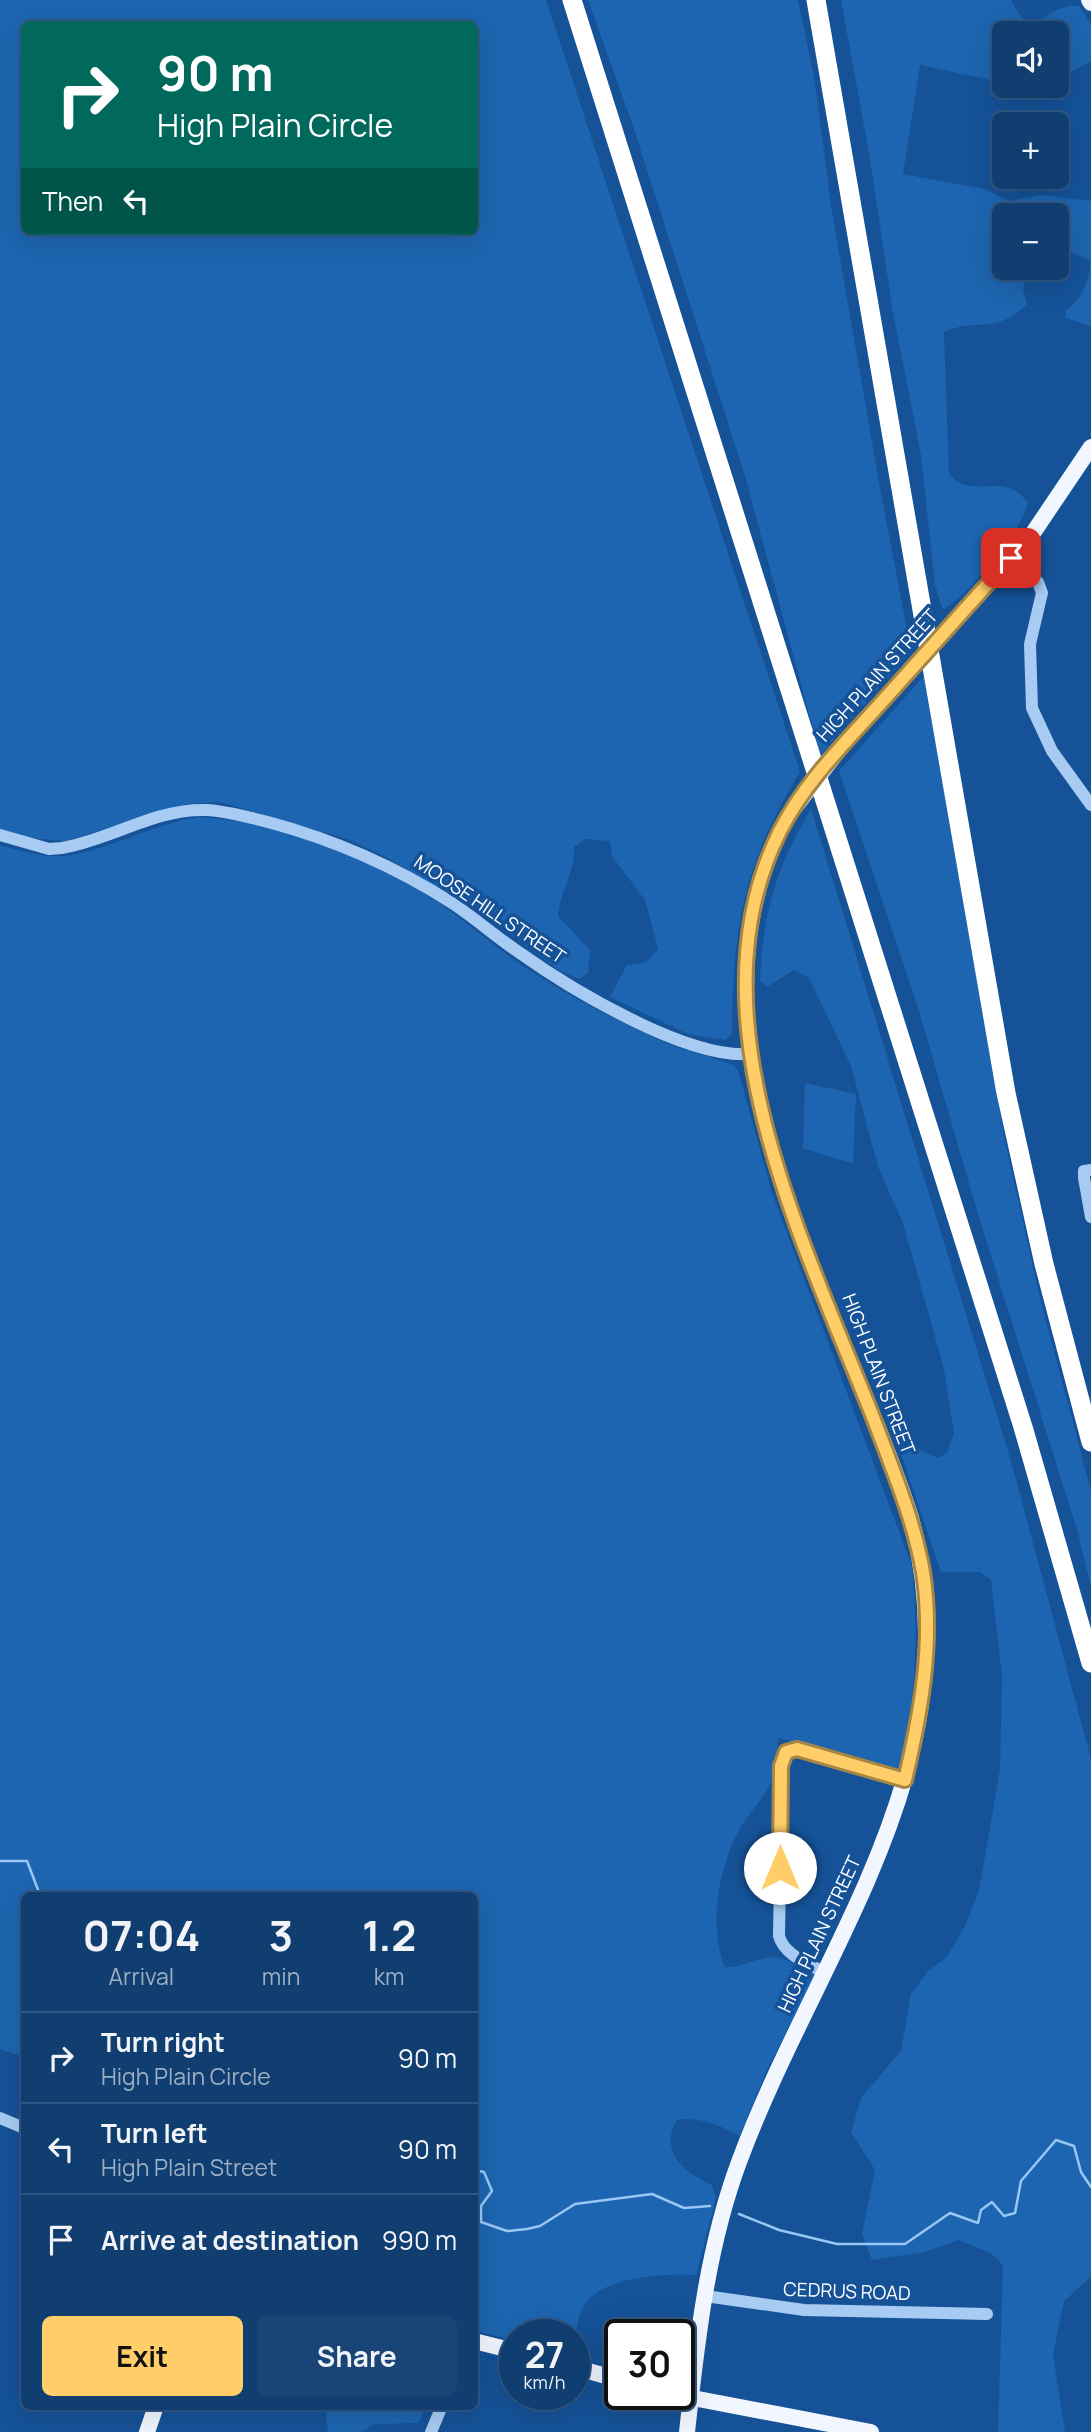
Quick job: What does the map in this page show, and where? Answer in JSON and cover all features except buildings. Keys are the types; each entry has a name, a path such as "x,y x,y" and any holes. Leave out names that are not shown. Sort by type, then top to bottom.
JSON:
{"highway":[{"path":"572,0 1026,1438 1091,1663"},
{"path":"816,0 1001,1069 1044,1264 1091,1442"}],"main road":[{"name":"HIGH PLAIN STREET","path":"695,2364 720,2223 739,2162 776,2073 871,1875 905,1780 920,1711 927,1640 926,1595 916,1541 904,1498 778,1165 759,1099 750,1054 744,988 748,936 762,874 788,816 845,742 1011,558 1055,503 1091,447"},
{"path":"478,2342 499,2347"},
{"path":"695,2399 871,2432"},
{"path":"147,2432 155,2410"},
{"name":"HIGH PLAIN STREET","path":"687,2432 689,2410"}],"street":[{"path":"1011,558 1038,582 1042,593 1031,644 1032,708 1047,743 1091,805"},
{"name":"MOOSE HILL STREET","path":"0,835 49,849 62,848 173,814 200,810 229,813 296,830 355,849 413,879 457,906 537,965 625,1015 700,1047 734,1054 750,1054"},
{"path":"1088,1170 1091,1217"},
{"path":"825,1973 791,1953 781,1944 779,1936 782,1756 788,1750 797,1749 905,1780"},
{"path":"0,2118 21,2127"},
{"name":"CEDRUS ROAD","path":"705,2296 804,2311 987,2314"},
{"path":"430,2432 440,2410"}],"shaded area":[{"path":"0,0 546,0 800,772 765,837 745,897 735,961 732,1034 725,1040 688,1034 610,997 627,965 646,962 658,949 645,900 612,856 610,841 585,839 574,847 573,864 559,907 558,916 590,950 588,973 580,979 560,971 479,911 384,856 347,839 220,802 187,804 66,841 29,838 0,830"},
{"path":"588,0 798,0 814,76 832,212 911,651 820,755 745,476 632,123"},
{"path":"841,0 1011,0 1019,14 1027,21 992,21 992,80 920,65 903,174 985,189 1009,201 1041,195 1091,201 1091,326 1066,318 1065,311 1084,289 1090,260 1069,251 1069,203 992,203 992,280 1026,280 1023,289 1027,304 1005,320 944,332 949,473 956,480 971,486 1006,487 1020,494 1028,502 1015,530 993,562 967,590 943,610 935,585 921,455 893,313 869,153"},
{"path":"1079,6 1091,24 1091,61 1069,73 1069,21 1037,21 1057,10"},
{"path":"924,676 1005,1141 1040,1298 1091,1491 1091,1587 1078,1533 977,1211 919,1011 839,771"},
{"path":"811,809 1011,1461 1091,1759 1091,2277 1064,2301 1053,2354 1065,2432 998,2432 1003,2265 992,2254 959,2240 924,2252 872,2260 862,2234 875,2170 851,2132 861,2098 901,2051 911,1994 928,1971 946,1958 965,1926 979,1891 1000,1769 1002,1676 991,1580 980,1572 941,1572 890,1421 922,1451 938,1458 947,1453 954,1433 944,1369 903,1223 878,1167 851,1066 809,978 794,970 767,987 760,980 764,933 774,891 789,851"},
{"path":"200,817 231,820 292,834 351,855 380,868 433,899 526,968 570,995 662,1041 733,1065 738,1070 772,1193 912,1566 915,1668 910,1716 900,1769 779,1738 772,1780 739,1830 726,1861 717,1916 717,1934 725,1967 772,1957 788,1961 815,1975 765,2074 740,2136 717,2125 693,2119 677,2120 672,2132 671,2142 677,2160 692,2174 712,2185 716,2198 696,2275 651,2276 604,2288 592,2296 583,2307 579,2319 499,2319 499,2337 478,2331 478,1892 21,1892 21,2056 0,2049 0,845 40,855 69,855 86,852 163,826"},
{"path":"805,1083 856,1094 853,1164 803,1148"},
{"path":"325,2410 424,2410 419,2423 374,2424 362,2432 328,2432"}],"waterway":[{"path":"0,1861 27,1861 39,1892"},
{"path":"739,2214 779,2230 837,2244 905,2244 950,2213 978,2223 981,2210 992,2202 1004,2216 1015,2213 1021,2181 1056,2140 1074,2146 1081,2172 1091,2187"},
{"path":"478,2171 484,2172 492,2191 481,2206 481,2222 507,2231 540,2226 575,2204 652,2194 684,2208 710,2206"}],"route":[{"path":"780,1868 781,1766 782,1756 786,1752 797,1749 905,1780 923,1686 927,1618 923,1571 911,1518 809,1253 778,1165 759,1099 745,1011 744,977 748,936 754,903 766,864 780,831 802,795 839,749 1011,558"}]}
